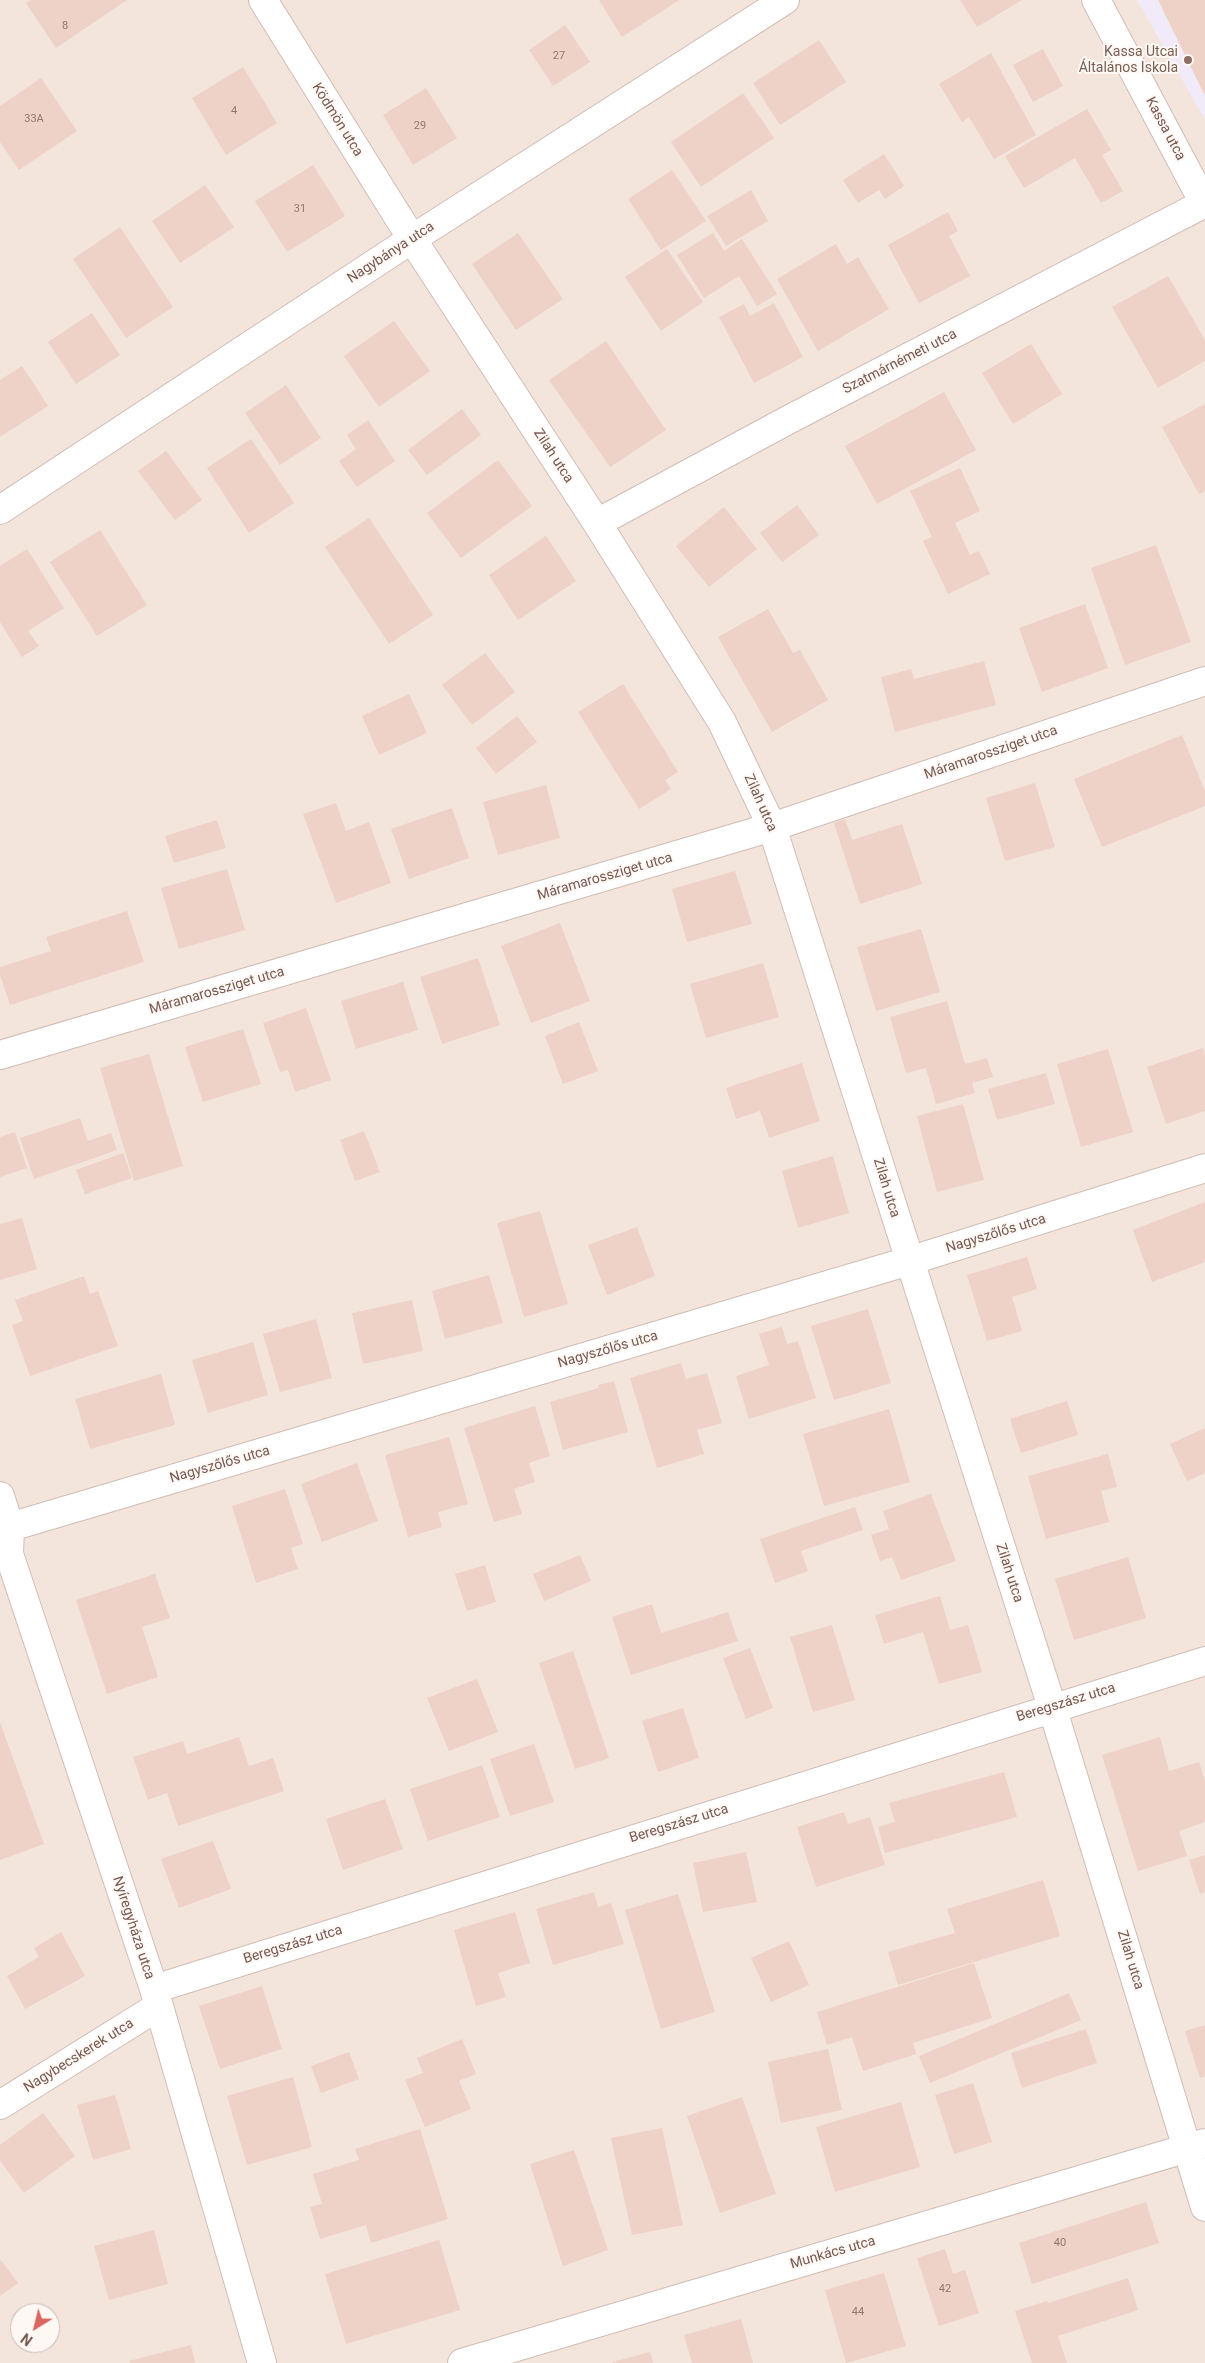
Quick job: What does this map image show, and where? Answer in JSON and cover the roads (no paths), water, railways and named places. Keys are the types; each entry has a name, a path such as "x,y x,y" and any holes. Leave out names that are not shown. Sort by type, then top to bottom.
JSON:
{"street":[{"name":"Ködmön utca","path":"263,0 412,239"},
{"name":"Nagybánya utca","path":"0,510 412,239 786,0"},
{"name":"Kassa utca","path":"1096,0 1205,204"},
{"name":"Szatmárnémeti utca","path":"597,524 796,415 1205,204"},
{"name":"Zilah utca","path":"412,239 597,524 722,722 772,827 1052,1707 1197,2146 1205,2207"},
{"name":"Máramarossziget utca","path":"0,1055 772,827 1205,681"},
{"name":"Nagyszőlős utca","path":"10,1527 909,1261 1205,1168"},
{"name":"Nyíregyháza utca","path":"0,1496 10,1527 4,1557 156,1998 262,2363"},
{"name":"Beregszász utca","path":"156,1998 1052,1707 1205,1661"},
{"name":"Nagybecskerek utca","path":"0,2106 156,1998"},
{"name":"Munkács utca","path":"462,2363 1197,2146"}],"place":[{"name":"Kassa Utcai Általános Iskola","path":"1188,60"}]}
